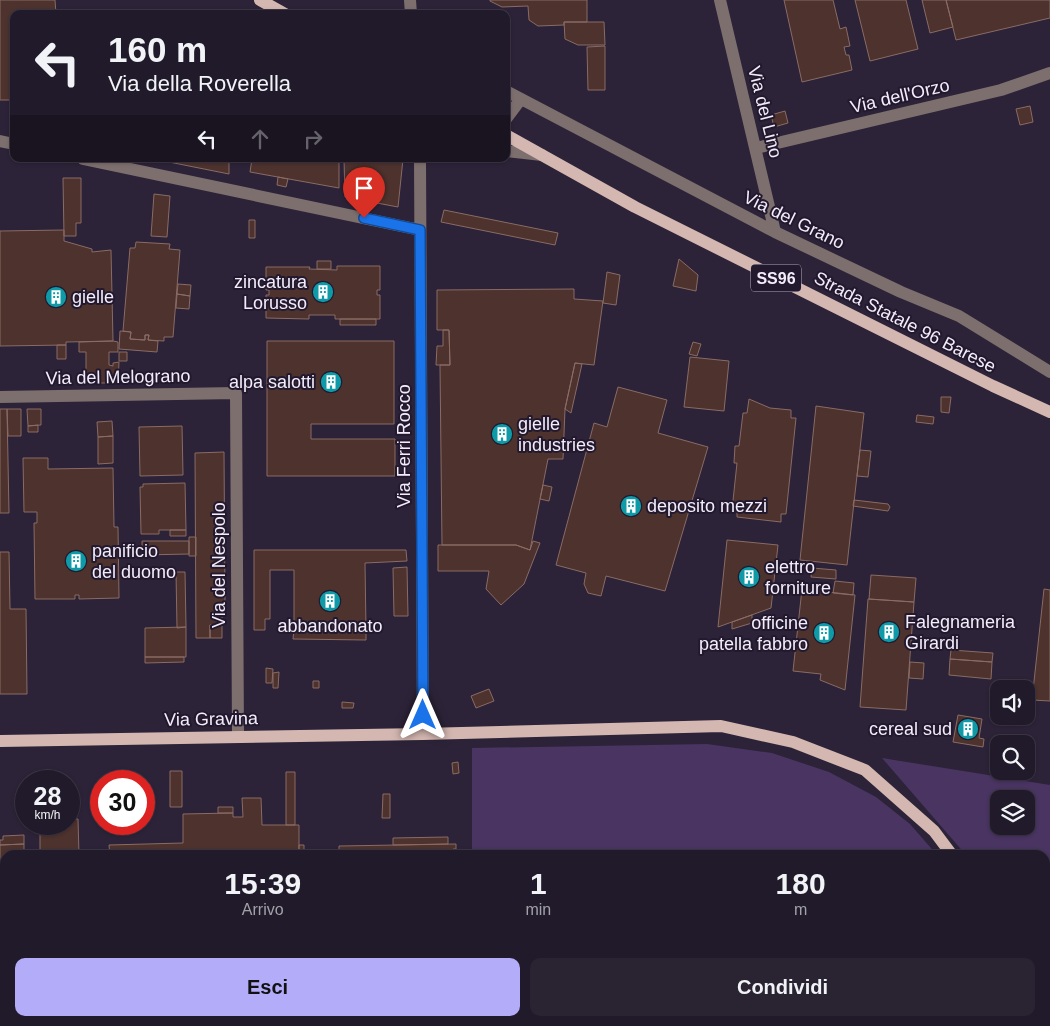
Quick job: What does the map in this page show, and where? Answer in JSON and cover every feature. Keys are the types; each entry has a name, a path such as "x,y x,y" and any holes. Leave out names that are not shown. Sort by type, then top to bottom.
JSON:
{"main road":[{"path":"260,0 278,10"},
{"name":"Strada Statale 96 Barese","path":"510,137 635,207 993,386 1050,412"},
{"name":"Via Gravina","path":"0,741 423,734 721,726 793,742 865,770 934,831 948,850"}],"street":[{"name":"Via del Lino","path":"720,0 775,232"},
{"name":"Via dell'Orzo","path":"756,148 1001,90 1050,73"},
{"name":"Via del Grano","path":"510,93 775,232 901,292 959,316 1050,372"},
{"path":"510,114 521,99"},
{"path":"510,151 542,155"},
{"path":"97,162 420,230"},
{"name":"Via Ferri Rocco","path":"420,162 423,734"},
{"name":"Via del Melograno","path":"0,396 236,393"},
{"name":"Via del Nespolo","path":"236,393 238,736"}],"shaded area":[{"path":"707,744 772,753 829,772 876,797 910,824 933,850 472,850 472,748"},
{"path":"882,758 990,775 990,780 1019,780 1050,785 1050,850 962,850"}],"building":[{"path":"0,0 55,0 56,10 10,10 10,100 0,100"},
{"path":"490,0 587,0 587,22 564,22 564,25 538,26 529,20 528,6 502,7"},
{"path":"784,0 833,0 840,29 846,27 850,46 844,47 846,55 849,55 852,70 802,82"},
{"path":"855,0 906,0 918,49 870,61"},
{"path":"922,0 946,0 953,27 930,33"},
{"path":"946,0 1050,0 1050,18 956,40"},
{"path":"564,22 604,22 605,45 578,45 565,39"},
{"path":"605,46 605,90 588,90 587,47"},
{"path":"1030,106 1033,122 1020,125 1016,109"},
{"path":"785,111 788,123 774,127 771,115"},
{"path":"169,162 229,162 229,174"},
{"path":"252,162 339,162 339,188 250,172"},
{"path":"344,162 403,162 398,207 345,197"},
{"path":"278,177 288,179 286,187 277,185"},
{"path":"63,178 81,178 81,223 76,223 76,236 64,236"},
{"path":"154,194 170,196 167,237 151,236"},
{"path":"444,210 558,233 555,245 441,222"},
{"path":"249,220 255,220 255,238 249,238"},
{"name":"gielle","path":"64,230 64,241 92,249 92,252 111,250 113,341 66,342 66,345 0,346 0,231"},
{"path":"136,242 170,244 169,249 180,250 173,337 164,337 164,341 148,340 149,335 145,335 145,340 130,339 131,332 123,331 130,248 135,248"},
{"path":"679,259 698,275 696,291 673,286"},
{"path":"317,261 331,261 331,269 317,269"},
{"name":"zincatura Lorusso","path":"337,266 380,266 380,290 377,290 377,295 380,295 380,319 335,319 335,315 309,315 309,319 266,318 266,295 269,295 269,290 266,290 266,267 310,267 309,269 337,270"},
{"path":"607,272 620,275 616,305 603,303"},
{"path":"178,284 191,285 190,296 177,294"},
{"name":"gielle industries","path":"574,289 574,299 603,301 594,365 575,363 565,409 563,459 548,459 530,550 516,545 442,545 440,365 450,365 449,330 437,330 437,290"},
{"path":"177,294 190,296 189,309 176,308"},
{"path":"340,319 376,319 376,325 340,325"},
{"path":"443,330 449,330 450,365 436,365 437,346 443,346"},
{"path":"120,331 131,332 130,339 145,340 145,335 149,335 148,340 158,341 157,352 119,349"},
{"name":"alpa salotti","path":"267,341 394,341 394,424 311,424 311,439 395,439 395,476 267,476"},
{"path":"79,342 118,342 118,352 109,352 109,365 113,366 113,363 119,362 118,383 86,383 86,352 79,352"},
{"path":"693,342 701,344 697,356 689,354"},
{"path":"57,345 66,345 66,359 57,359"},
{"path":"119,352 127,352 127,361 119,361"},
{"path":"690,357 729,361 724,411 684,407"},
{"path":"575,363 582,364 571,413 565,409"},
{"name":"deposito mezzi","path":"618,387 667,400 658,433 708,447 665,591 606,576 601,596 588,593 584,584 586,573 556,565 594,423 607,427"},
{"path":"941,397 951,397 949,413 941,412"},
{"path":"749,399 770,408 791,410 791,418 796,418 786,514 781,514 781,522 737,517 737,510 732,510 737,463 734,463 735,446 739,446 743,413 747,413"},
{"path":"816,406 864,413 847,565 800,560"},
{"path":"0,409 7,409 9,513 0,513"},
{"path":"7,409 21,409 21,436 8,436"},
{"path":"27,409 41,409 41,425 28,426"},
{"path":"917,415 934,417 933,424 916,422"},
{"path":"112,421 113,436 98,437 97,422"},
{"path":"38,425 38,432 28,432 28,426"},
{"path":"182,426 183,475 140,476 139,427"},
{"path":"113,436 113,463 98,464 98,437"},
{"path":"860,450 871,451 868,477 857,476"},
{"path":"224,452 225,602 222,602 222,624 210,625 210,638 196,638 195,453"},
{"name":"panificio del duomo","path":"23,458 48,458 48,469 113,468 114,527 118,527 119,598 79,599 79,595 75,595 75,599 35,599 34,523 37,523 37,512 24,512"},
{"path":"185,483 186,530 159,530 159,534 141,534 140,487 143,487 143,484"},
{"path":"543,485 552,487 549,501 540,499"},
{"path":"854,500 888,504 890,507 888,511 853,506"},
{"path":"170,530 186,530 186,536 170,536"},
{"path":"189,537 196,537 196,556 189,556"},
{"name":"elettro forniture","path":"727,540 778,545 771,608 718,627"},
{"path":"142,541 189,541 189,554 142,555"},
{"path":"533,541 540,543 524,584 501,605 486,589 489,571 438,571 438,545 516,545 530,550"},
{"name":"abbandonato","path":"254,550 406,550 407,561 365,563 366,630 294,629 294,570 270,570 270,619 265,619 265,630 254,630"},
{"path":"0,552 9,552 10,609 26,609 27,694 0,694"},
{"path":"407,567 408,616 394,616 393,568"},
{"path":"812,568 836,570 836,579 811,577"},
{"path":"176,572 185,572 186,627 177,628"},
{"path":"871,575 916,578 914,602 869,599"},
{"path":"835,581 854,583 853,595 833,593"},
{"name":"officine patella fabbro","path":"802,589 855,595 845,690 820,680 821,674 793,671"},
{"path":"1044,589 1050,590 1050,701 1035,700 1034,680"},
{"name":"Falegnameria Girardi","path":"868,599 914,602 906,710 860,707"},
{"path":"752,615 752,623 732,629 732,622"},
{"path":"222,624 222,638 210,638 210,625"},
{"path":"186,627 186,657 145,657 145,628"},
{"path":"294,629 366,630 366,640 293,639"},
{"path":"951,650 993,653 992,662 950,659"},
{"path":"145,657 184,657 184,662 145,663"},
{"path":"950,659 992,662 991,679 949,675"},
{"path":"910,662 924,663 923,679 909,678"},
{"path":"266,668 273,669 272,683 266,683"},
{"path":"279,672 278,688 273,688 273,673"},
{"path":"313,681 319,681 319,688 313,688"},
{"path":"489,689 494,701 476,708 471,696"},
{"path":"342,702 354,703 353,708 342,708"},
{"name":"cereal sud","path":"958,715 982,719 979,738 984,739 983,747 953,742"},
{"path":"458,762 459,773 453,774 452,763"},
{"path":"170,771 182,771 182,807 170,807"},
{"path":"286,772 295,772 295,825 286,825"},
{"path":"383,794 390,794 390,818 382,818"},
{"path":"242,798 261,798 262,825 299,825 299,850 110,850 109,845 183,843 183,814 233,813 233,817 243,817"},
{"path":"218,807 233,807 233,813 218,813"},
{"path":"24,835 24,844 0,845 0,840 3,840 3,836"},
{"path":"40,835 78,835 79,850 40,850"},
{"path":"448,837 448,844 393,845 393,838"},
{"path":"24,844 24,850 0,850 0,845"},
{"path":"456,844 456,849 339,850 339,846"},
{"path":"299,845 304,845 304,850 299,850"}],"place":[{"name":"zincatura Lorusso","path":"323,292"},
{"name":"gielle","path":"56,297"},
{"name":"alpa salotti","path":"331,382"},
{"name":"gielle industries","path":"502,434"},
{"name":"deposito mezzi","path":"631,506"},
{"name":"panificio del duomo","path":"76,561"},
{"name":"elettro forniture","path":"749,577"},
{"name":"abbandonato","path":"330,601"},
{"name":"Falegnameria Girardi","path":"889,632"},
{"name":"officine patella fabbro","path":"824,633"},
{"name":"cereal sud","path":"968,729"}],"route":[{"path":"364,218 420,230 423,715"}]}
